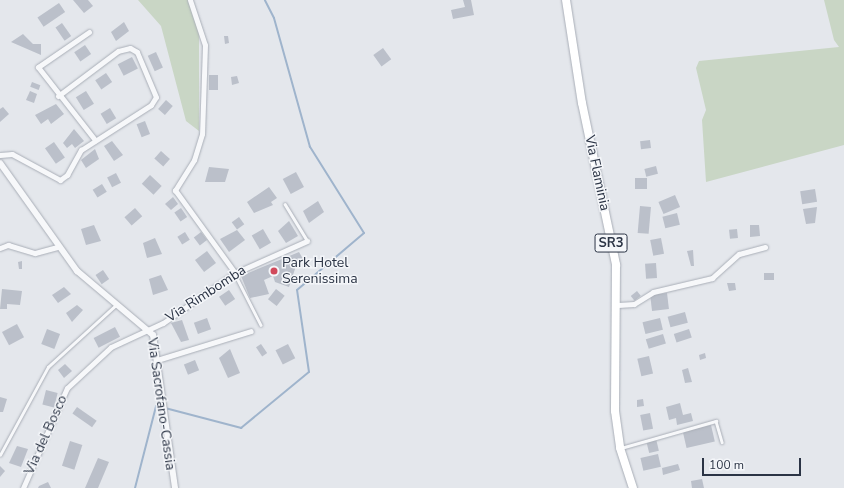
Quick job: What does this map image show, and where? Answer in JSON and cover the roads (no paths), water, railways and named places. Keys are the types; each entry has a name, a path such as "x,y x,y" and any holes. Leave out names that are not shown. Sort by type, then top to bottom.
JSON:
{"main road":[{"name":"Via Flaminia","path":"566,0 582,103 616,265 618,305 614,397 620,448 633,488"}],"street":[{"path":"190,0 205,45 202,134 194,160 175,190 235,273"},
{"path":"88,32 38,64 58,96 95,140"},
{"path":"0,155 25,160 60,180 67,175 76,154 154,101 156,91 137,52 130,48 118,51 58,96"},
{"name":"Via Sacrofano-Cassia","path":"0,163 58,246 85,279 149,328 157,360 166,442 175,488"},
{"name":"Via Rimbomba","path":"149,328 163,323 235,273 307,240"},
{"path":"0,248 8,245 35,253 58,246"},
{"path":"618,305 634,304 653,292 712,278 739,254 765,246"},
{"name":"Via del Bosco","path":"23,488 66,388 111,347 149,328"},
{"path":"157,360 251,331"}],"lane":[{"path":"285,204 307,240"},
{"path":"235,273 261,325"},
{"path":"0,455 48,367 117,304"},
{"path":"620,448 716,421 722,442"}],"waterway":[{"path":"165,408 241,428 309,372 297,290 364,233 310,147 274,18 265,0"},
{"path":"135,488 156,406 161,407"}],"place":[{"name":"Park Hotel Serenissima","path":"274,271"}]}
